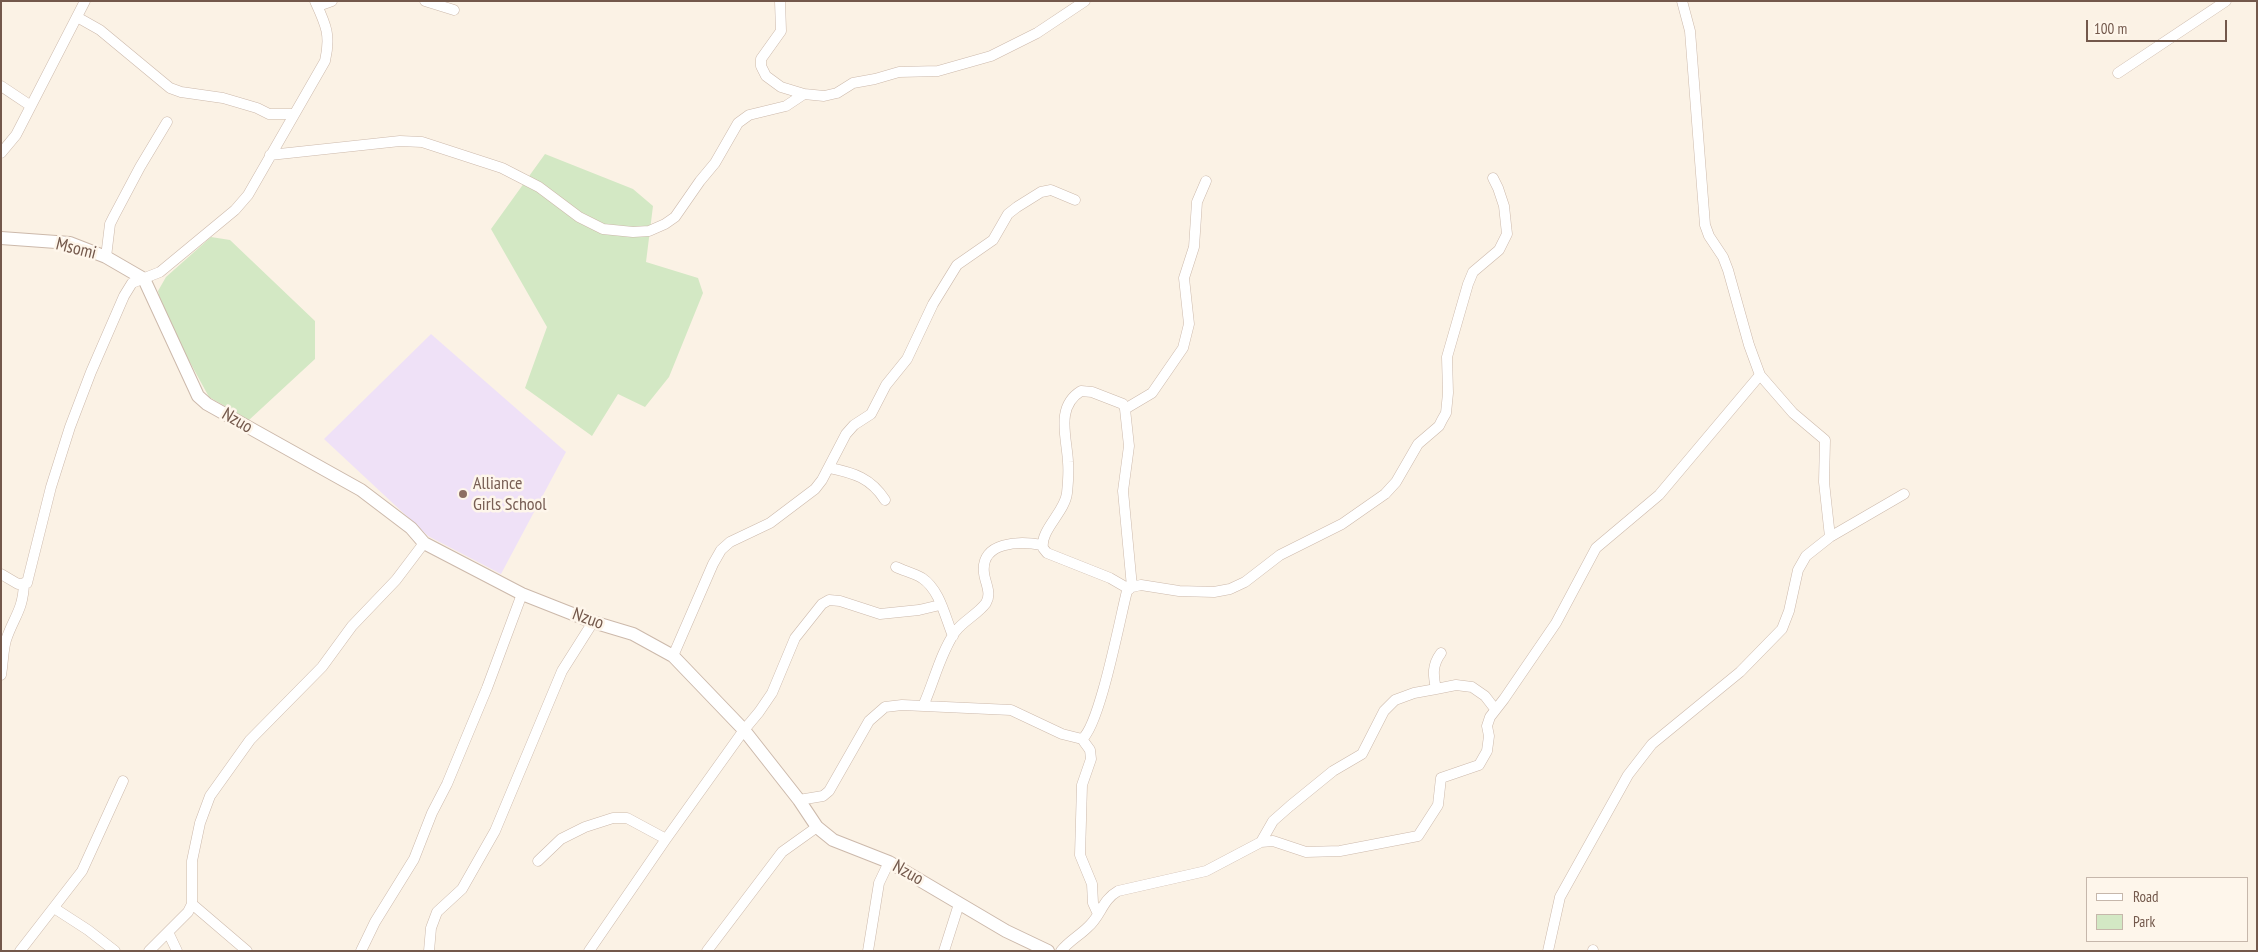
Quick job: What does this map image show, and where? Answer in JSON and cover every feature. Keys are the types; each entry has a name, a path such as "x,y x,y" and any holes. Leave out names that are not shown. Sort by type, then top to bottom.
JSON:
{"street":[{"path":"1,153 16,135 85,1"},
{"path":"1,574 18,584 27,583 51,487 70,427 91,372 124,296 132,283 160,272 235,210 248,195 325,61 329,43 327,27 316,4 332,1"},
{"path":"425,1 454,10"},
{"path":"780,1 781,31 762,59 761,66 766,76 782,87 804,94 824,96 837,93 853,82 875,79 899,72 938,70 991,56 1037,33 1085,1"},
{"path":"1682,1 1690,31 1696,88 1702,208 1705,225 1728,270 1749,345 1760,375 1793,413 1825,440 1824,482 1830,537"},
{"path":"2118,73 2226,1"},
{"path":"77,17 100,30 170,88 181,92 223,98 257,108 269,114 294,114"},
{"path":"1,86 31,106"},
{"path":"270,155 400,141 422,142 502,168 539,187 579,217 603,229 633,232 649,230 665,224 675,217 715,163 738,123 749,115 786,106 804,94"},
{"path":"106,257 110,224 140,167 167,122"},
{"path":"1082,739 1091,729 1109,667 1127,591 1141,585 1168,590 1198,592 1230,589 1245,582 1280,555 1342,524 1386,494 1396,482 1418,444 1439,426 1446,413 1448,393 1447,357 1468,284 1473,272 1499,250 1507,234 1504,206 1498,188 1492,178"},
{"path":"1125,409 1152,393 1183,348 1189,324 1184,278 1194,247 1198,202 1206,181"},
{"path":"673,656 713,564 721,550 730,542 770,523 814,489 830,468 846,434 854,425 871,414 886,385 907,359 933,304 958,266 993,240 1008,214 1042,192 1051,190 1075,200"},
{"name":"Msomi","path":"1,238 70,243 106,257 144,279"},
{"name":"Nzuo","path":"144,279 198,396 203,400 361,490 410,528 424,543 522,594 593,622 633,634 673,656 744,730 799,800 817,827 833,840 888,862 1006,931 1048,951"},
{"path":"1061,951 1088,927 1109,896 1118,891 1206,870 1261,842 1273,841 1306,852 1340,851 1418,836 1438,805 1441,778 1474,768 1482,760 1489,744 1488,721 1556,623 1596,548 1659,495 1760,375"},
{"path":"1084,390 1113,399 1122,404 1125,409 1129,446 1124,491 1131,588 1095,571 1047,553 1042,545 1065,501 1069,464 1064,439 1066,412 1070,400 1075,394 1084,390"},
{"path":"830,468 865,478 877,487 885,500"},
{"path":"1548,951 1560,896 1628,775 1652,744 1740,672 1772,642 1782,629 1789,612 1798,570 1806,556 1830,537 1904,494"},
{"path":"923,706 953,636 987,601 988,593 984,564 988,554 994,549 1012,543 1026,542 1042,545"},
{"path":"148,951 188,912 192,904 192,861 200,823 210,796 250,740 322,667 352,626 396,580 424,543"},
{"path":"896,568 920,576 929,584 953,636"},
{"path":"1,675 5,642 23,599 24,583"},
{"path":"361,951 375,922 414,859 432,813 487,688 522,594"},
{"path":"589,951 666,839 772,694 795,638 822,604 829,600 840,601 880,614 919,610 940,605"},
{"path":"429,951 430,928 437,912 462,889 495,831 562,671 593,622"},
{"path":"1436,689 1433,670 1441,653"},
{"path":"1261,842 1273,821 1290,806 1334,771 1362,754 1388,706 1395,700 1414,693 1456,685 1472,687 1485,696 1496,709"},
{"path":"799,800 823,796 828,791 869,721 877,712 885,707 923,706 1011,710 1062,734 1082,739 1090,750 1091,759 1082,785 1080,854 1092,884 1093,903 1098,914"},
{"path":"20,951 82,871 123,781"},
{"path":"538,861 562,839 586,827 613,818 627,818 666,839"},
{"path":"707,951 782,852 817,827"},
{"path":"868,951 879,883 888,862"},
{"path":"192,904 247,951"},
{"path":"944,951 959,904"},
{"path":"54,908 88,930 115,951"},
{"path":"168,932 177,951"}],"shaded area":[{"name":"Alliance Girls School","path":"431,334 566,452 501,574 428,536 324,439"}],"green space":[{"path":"545,154 633,189 653,206 646,262 698,278 703,293 669,377 645,407 618,394 592,436 525,388 547,327 491,229"},
{"path":"211,237 230,240 315,321 315,359 249,420 209,397 164,315 158,291 166,277"}],"place":[{"name":"Alliance Girls School","path":"463,494"}]}
